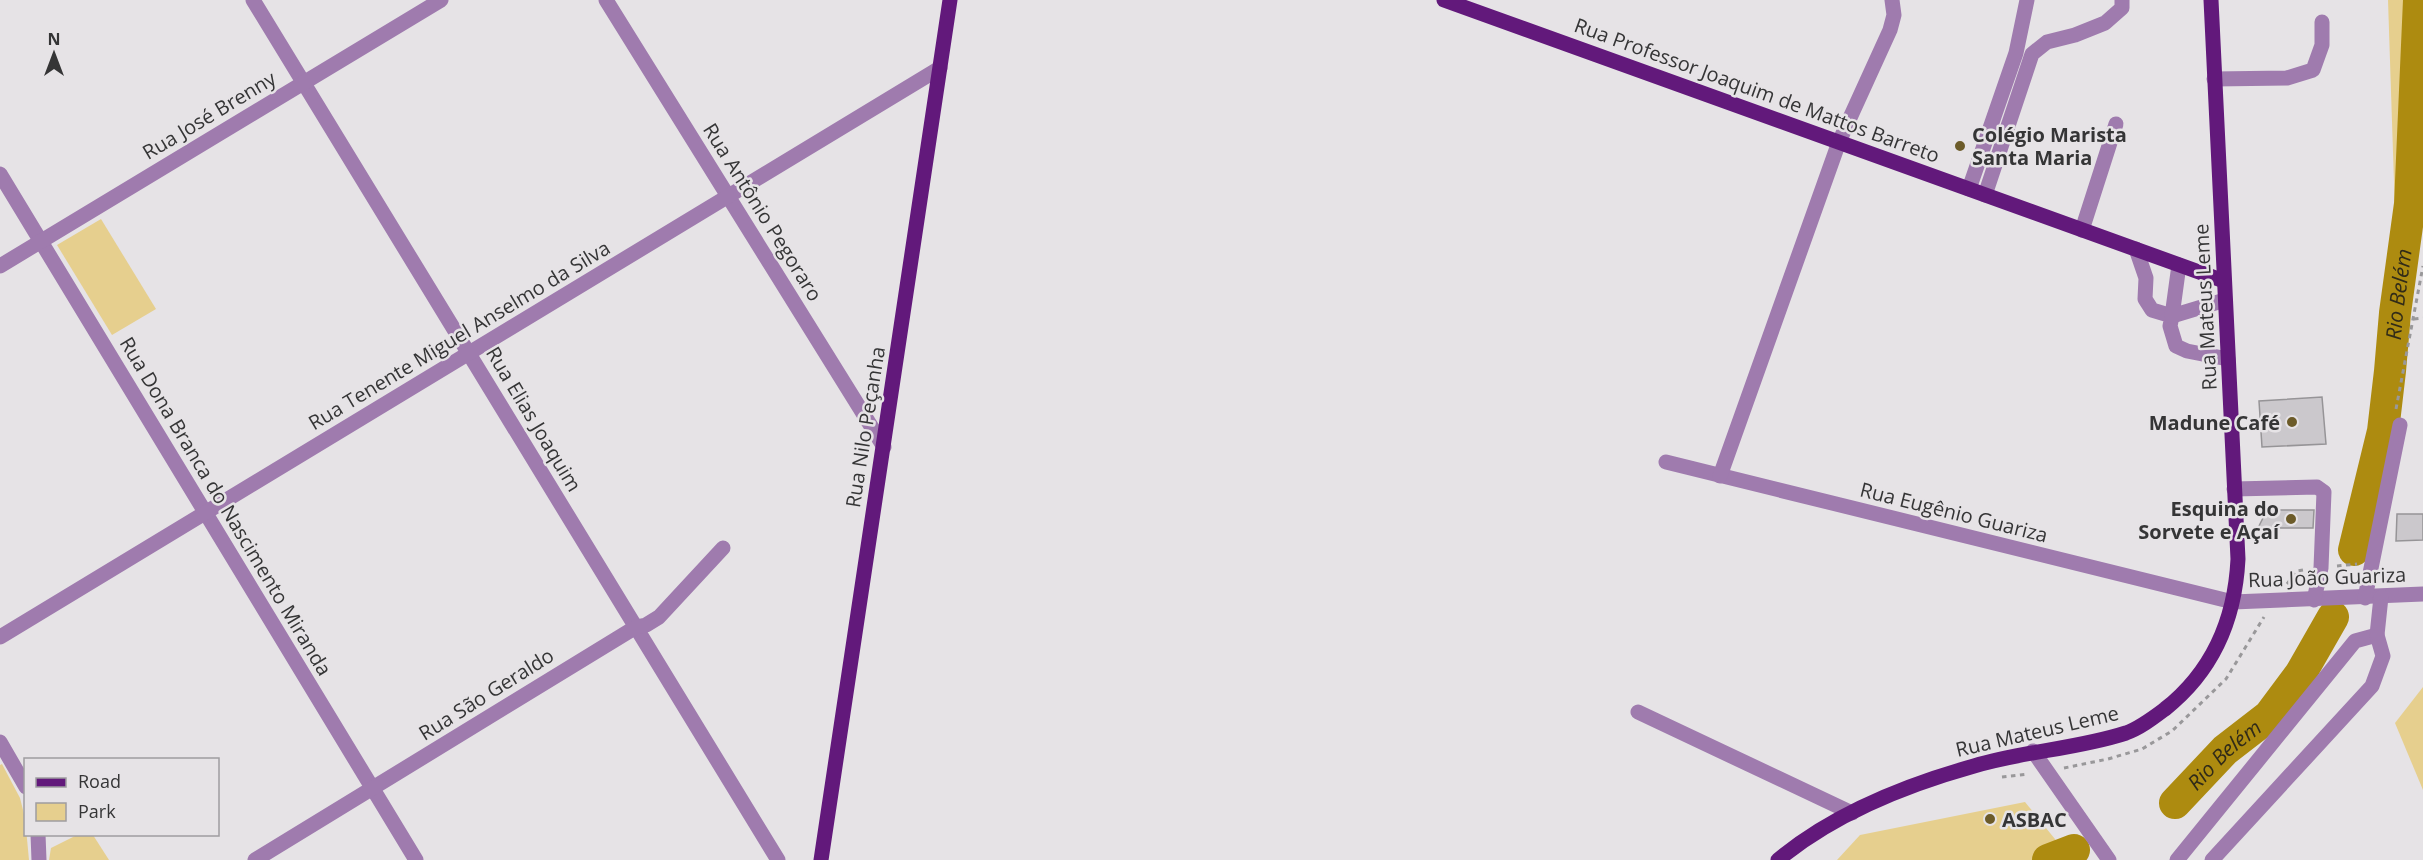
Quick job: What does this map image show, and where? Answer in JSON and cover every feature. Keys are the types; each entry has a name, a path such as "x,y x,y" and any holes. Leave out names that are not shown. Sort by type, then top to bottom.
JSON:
{"main road":[{"name":"Rua Nilo Peçanha","path":"821,860 950,0"},
{"name":"Rua Professor Joaquim de Mattos Barreto","path":"1444,0 2224,281"},
{"name":"Rua Mateus Leme","path":"1778,860 1852,813 1891,794 1933,778 2033,751 2129,732 2151,719 2178,698 2205,668 2222,637 2233,603 2238,559 2211,0"}],"street":[{"name":"Rua Elias Joaquim","path":"253,0 778,860"},
{"name":"Rua José Brenny","path":"0,266 441,0"},
{"name":"Rua Antônio Pegoraro","path":"606,0 884,447"},
{"path":"1720,476 1839,142 1890,30 1893,15 1892,0"},
{"path":"1970,189 2016,53 2027,0"},
{"path":"1985,195 2032,54 2046,42 2075,35 2105,23 2122,8 2122,0"},
{"path":"2214,79 2287,78 2313,70 2322,45 2322,22"},
{"name":"Rua Tenente Miguel Anselmo da Silva","path":"0,638 940,68"},
{"path":"2082,230 2116,124"},
{"name":"Rua Dona Branca do Nascimento Miranda","path":"0,174 416,860"},
{"path":"2136,249 2146,278 2145,299 2152,310 2172,316 2225,300"},
{"path":"2179,265 2170,326 2176,346 2187,351 2228,359"},
{"path":"2365,598 2398,419"},
{"name":"Rua Eugênio Guariza","path":"1666,462 2233,603"},
{"path":"2234,489 2317,487 2324,492 2321,568 2314,600"},
{"name":"Rua São Geraldo","path":"255,860 636,627 646,625 658,617 723,548"},
{"name":"Rua João Guariza","path":"2233,603 2423,594"},
{"path":"2212,860 2373,686 2383,656 2377,635 2381,597"},
{"path":"2176,860 2355,641 2377,635"},
{"path":"1638,712 1852,813"},
{"path":"0,742 24,784"},
{"path":"2033,751 2109,860"},
{"path":"38,836 39,860"}],"path":[{"path":"2398,419 2423,266"},
{"path":"2414,319 2423,318"},
{"path":"2287,583 2296,571 2361,563"},
{"path":"1994,779 2032,773"}],"green space":[{"path":"2388,0 2423,0 2423,211 2395,213"},
{"path":"101,219 156,309 112,335 57,245"},
{"path":"2423,687 2423,790 2395,723"},
{"path":"2,764 20,798 29,860 0,860 0,765"},
{"name":"ASBAC","path":"2025,802 2072,860 1837,860 1860,835"},
{"path":"75,836 94,836 109,860 49,860 51,848"}],"building":[{"name":"Madune Café","path":"2322,397 2326,444 2262,447 2259,401"},
{"name":"Esquina do Sorvete e Açaí","path":"2267,510 2314,510 2313,528 2258,528"},
{"path":"2397,514 2423,514 2423,540 2396,541"}],"waterway":[{"name":"Rio Belém","path":"2354,550 2383,431 2395,313 2410,204 2419,0"},
{"name":"Rio Belém","path":"2175,803 2225,750 2269,716 2301,673 2333,617"},
{"name":"Rio Belém","path":"2048,860 2074,850"}],"place":[{"name":"Colégio Marista Santa Maria","path":"1960,146"},
{"name":"Madune Café","path":"2292,422"},
{"name":"Esquina do Sorvete e Açaí","path":"2291,519"},
{"name":"ASBAC","path":"1990,819"}]}
